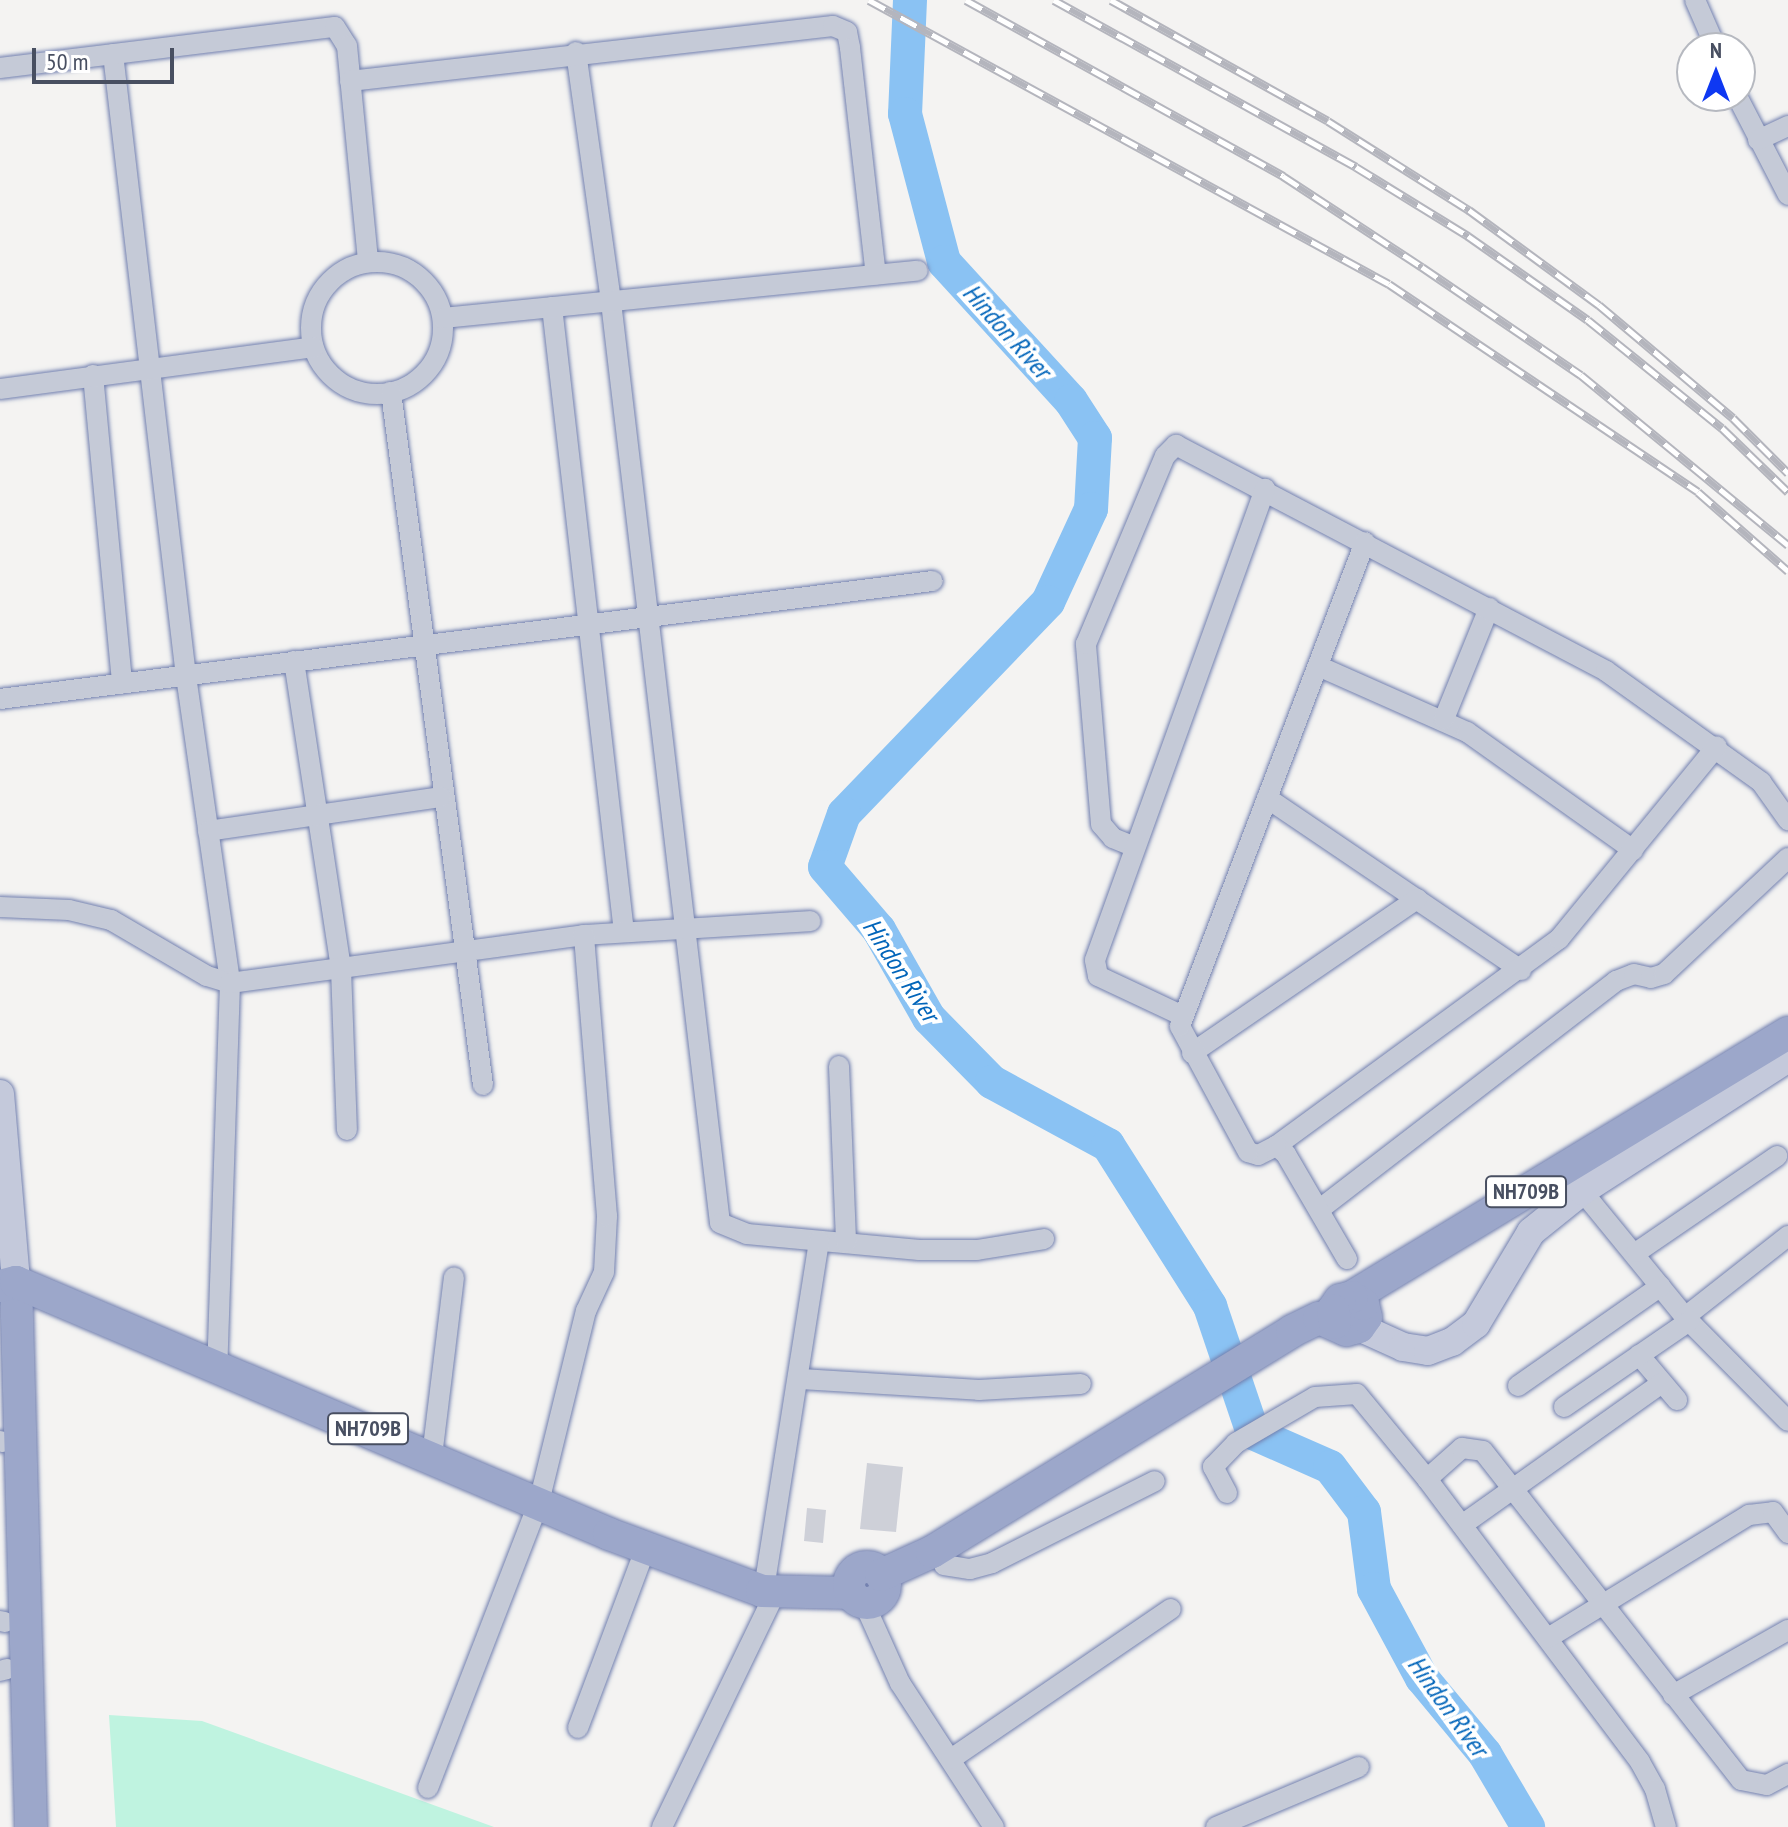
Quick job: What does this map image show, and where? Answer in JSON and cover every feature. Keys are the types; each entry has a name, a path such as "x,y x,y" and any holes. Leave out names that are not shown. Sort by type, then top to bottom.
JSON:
{"highway":[{"name":"NH709B","path":"866,1587 932,1552 1118,1441 1292,1331 1319,1318 1349,1316 1788,1033"},
{"name":"NH709B","path":"8,1284 217,1365 646,1547 759,1582 866,1587 944,1565 1031,1503 1058,1475"},
{"path":"8,1284 31,1827"},
{"path":"0,1357 2,1622 9,1827"}],"main road":[{"path":"1349,1316 1403,1347 1428,1351 1452,1342 1476,1324 1531,1232 1582,1191 1788,1058"},
{"path":"0,1094 8,1284"}],"street":[{"path":"1695,0 1709,32"},
{"path":"350,81 816,25 847,32 876,275"},
{"path":"0,68 335,27 347,46 368,262"},
{"path":"576,52 611,302 720,1223 747,1234 977,1250 1044,1239"},
{"path":"113,54 186,676 230,983 217,1365"},
{"path":"1745,112 1788,195"},
{"path":"1758,140 1788,126"},
{"path":"368,262 409,269 425,281 443,318 440,347 426,373 391,392 353,390 335,380 313,347 315,302 328,283 368,262"},
{"path":"443,318 918,271"},
{"path":"552,307 624,932"},
{"path":"0,389 149,366 313,347"},
{"path":"93,375 122,684"},
{"path":"391,392 441,797 483,1085"},
{"path":"1135,847 1113,838 1101,824 1085,665 1090,627 1169,448 1185,447 1575,652 1717,746 1761,782 1788,820"},
{"path":"1183,1016 1094,970 1135,847 1265,489"},
{"path":"1365,542 1183,1016 1182,1035 1248,1152 1258,1155 1276,1146 1521,970 1559,939 1717,746"},
{"path":"0,699 421,644 647,620 933,581"},
{"path":"1444,719 1489,608"},
{"path":"294,661 341,969 347,1130"},
{"path":"1318,666 1444,719 1633,850"},
{"path":"208,831 441,797"},
{"path":"1267,798 1521,970"},
{"path":"1320,1209 1616,981 1634,974 1651,978 1664,974 1788,858"},
{"path":"1192,1053 1417,899"},
{"path":"0,907 69,910 111,920 207,976 230,983 584,935 685,926 811,921"},
{"path":"428,1788 539,1502 586,1311 604,1272 607,1243 584,935"},
{"path":"839,1066 846,1243"},
{"path":"1276,1146 1320,1209 1347,1259"},
{"path":"1637,1252 1777,1156"},
{"path":"1582,1191 1637,1252 1687,1319 1788,1421"},
{"path":"1564,1407 1687,1319 1788,1236"},
{"path":"662,1827 759,1582 801,1379 819,1241"},
{"path":"432,1456 454,1277"},
{"path":"1518,1386 1661,1286"},
{"path":"1639,1355 1677,1400"},
{"path":"801,1379 979,1390 1081,1384"},
{"path":"1462,1525 1662,1383"},
{"path":"1227,1493 1213,1467 1236,1443 1276,1415 1315,1397 1357,1394 1427,1479 1650,1778 1666,1827"},
{"path":"1427,1479 1470,1446 1483,1451 1741,1780 1767,1785 1788,1774"},
{"path":"944,1565 970,1569 992,1563 1155,1481"},
{"path":"1548,1638 1749,1515 1773,1512 1788,1533"},
{"path":"578,1728 646,1547"},
{"path":"866,1587 900,1683 994,1827"},
{"path":"951,1759 1171,1609"},
{"path":"1673,1695 1788,1630"},
{"path":"1216,1827 1359,1767"}],"green space":[{"path":"109,1715 202,1721 494,1827 116,1827"}],"building":[{"path":"867,1463 903,1467 896,1532 860,1529"},
{"path":"807,1508 826,1510 823,1543 804,1541"}],"waterway":[{"name":"Hindon River","path":"910,0 905,114 944,262 1071,401 1095,438 1091,509 1048,602 844,814 825,867 879,930 929,1018 992,1082 1108,1145 1210,1306 1253,1433 1330,1467 1364,1512 1374,1589 1422,1678 1485,1754 1528,1827"}],"railway":[{"path":"869,0 1389,284 1698,492 1788,571"},
{"path":"966,0 1283,176 1422,267 1581,375 1788,545"},
{"path":"1054,0 1356,167 1468,236 1588,320 1722,428 1788,492"},
{"path":"1111,0 1328,121 1469,210 1599,305 1733,418 1788,473"}]}
